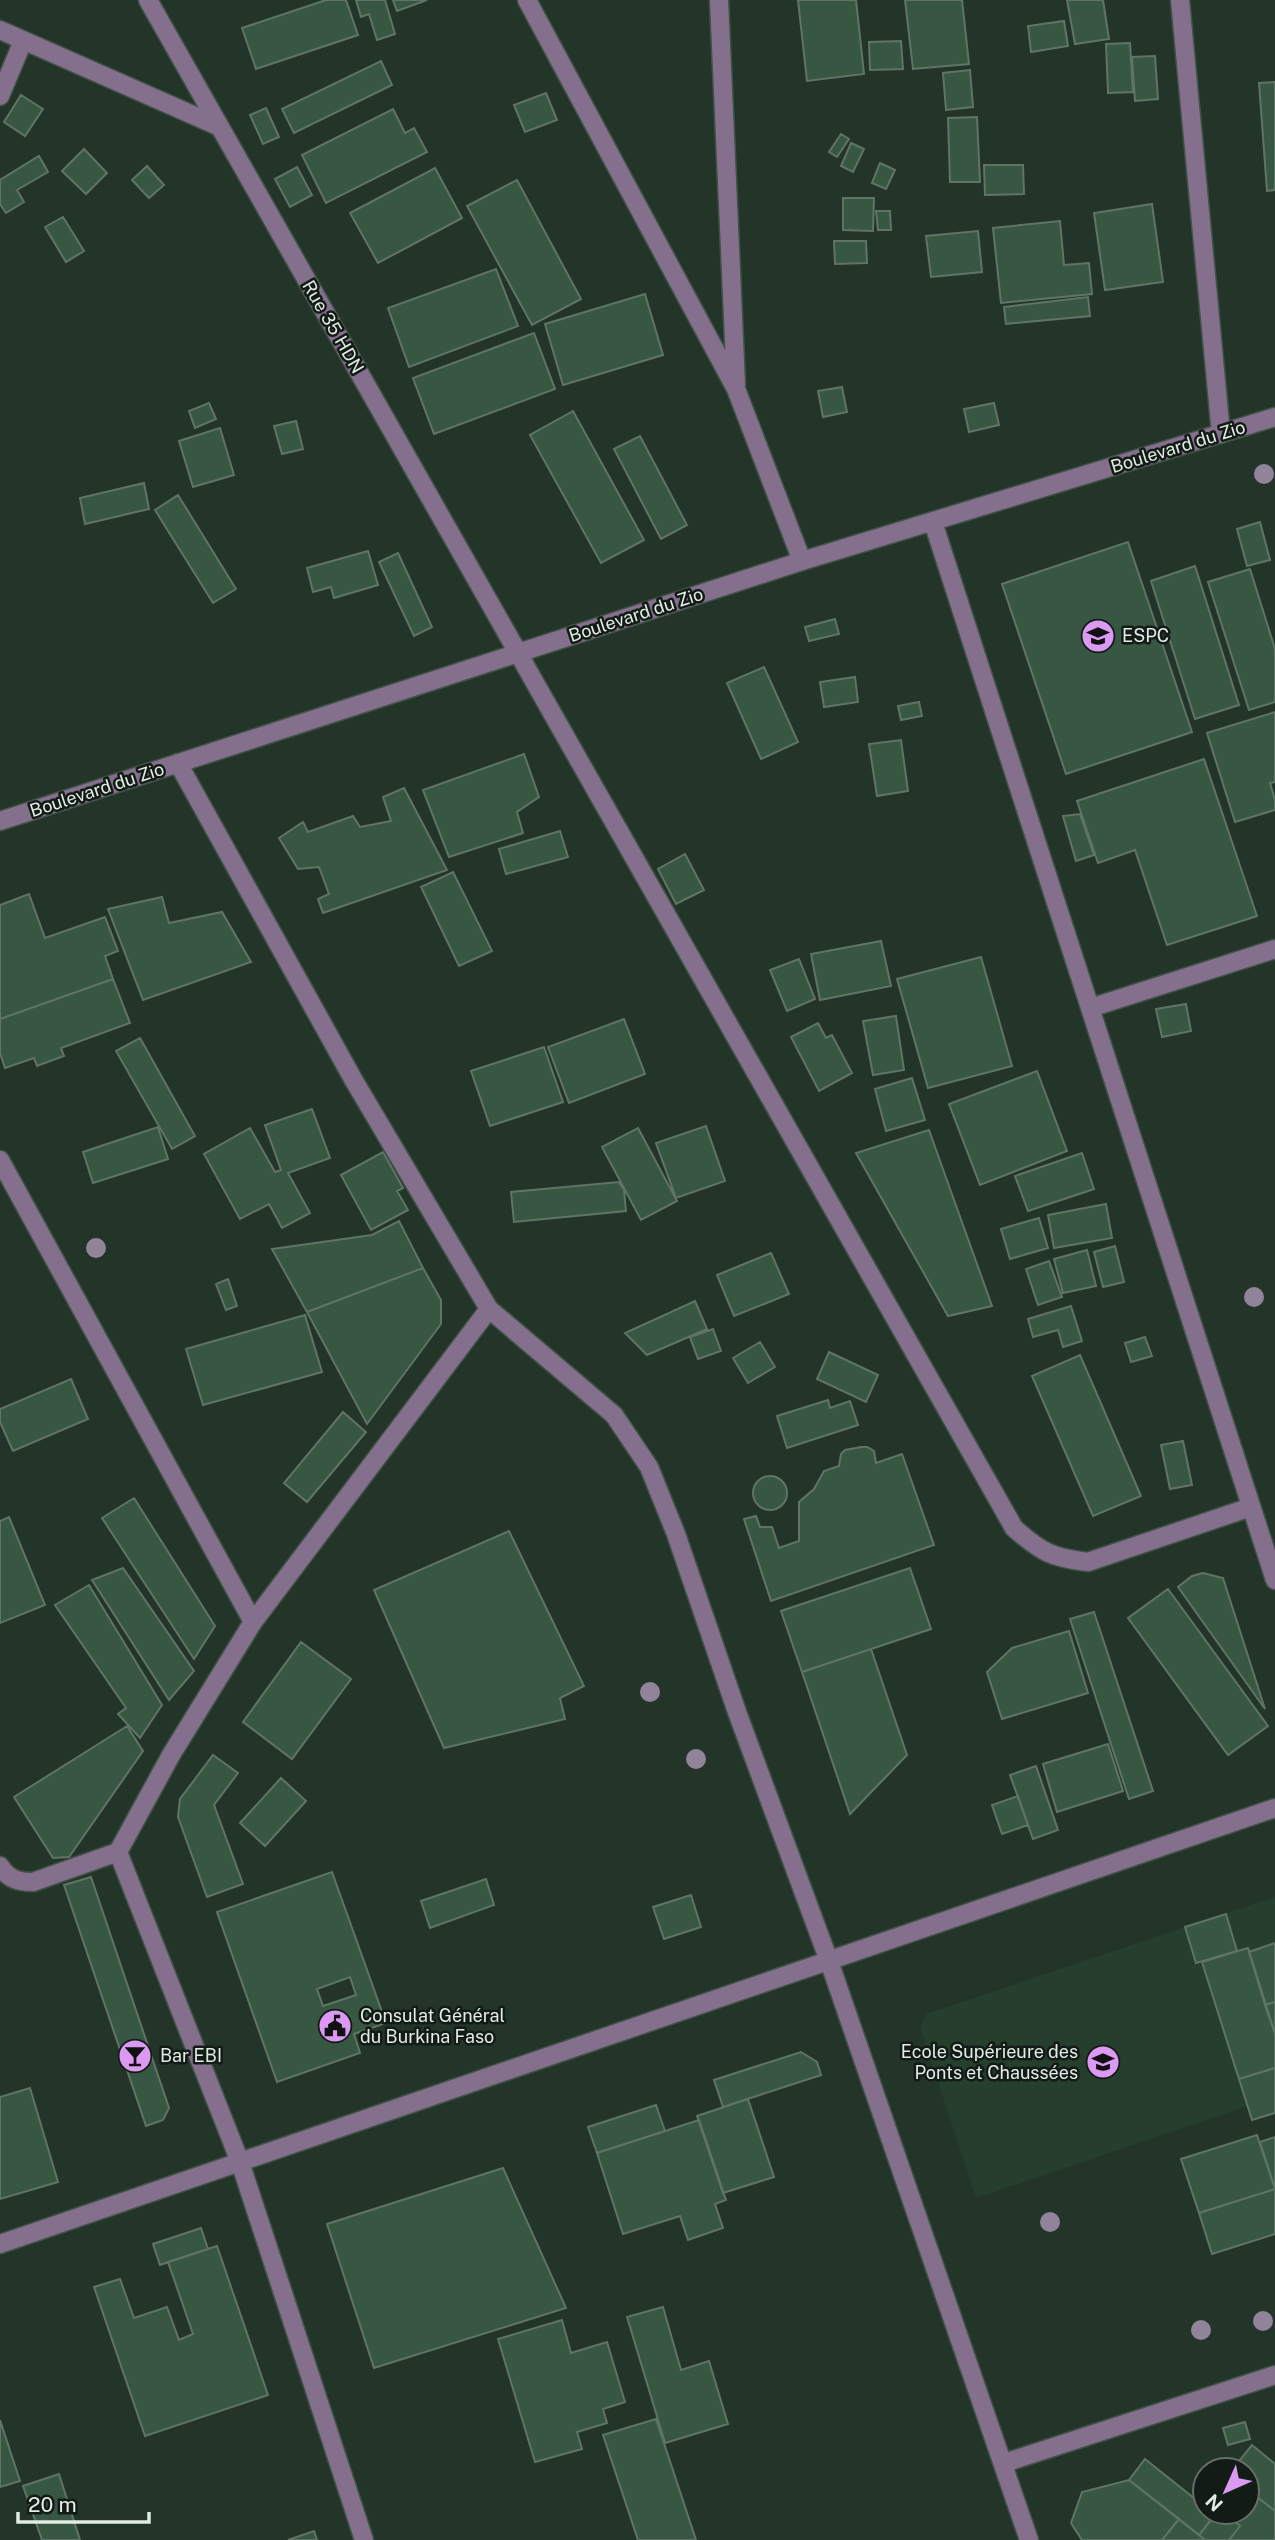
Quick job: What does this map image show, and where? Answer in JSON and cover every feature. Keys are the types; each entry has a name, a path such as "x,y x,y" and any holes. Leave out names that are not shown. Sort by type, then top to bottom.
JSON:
{"street":[{"name":"Rue 35 HDN","path":"148,0 1014,1528 1035,1547 1060,1559 1088,1562 1251,1507"},
{"path":"527,0 736,389 802,561"},
{"path":"719,0 736,389"},
{"path":"1180,0 1221,434"},
{"path":"0,30 220,127"},
{"path":"0,96 23,41"},
{"name":"Boulevard du Zio","path":"0,821 802,561 1275,417"},
{"path":"933,522 1275,1580"},
{"path":"178,763 353,1080 489,1309 614,1415 649,1467 676,1534 737,1712 828,1961 1029,2540"},
{"path":"1090,1008 1275,949"},
{"path":"0,1160 253,1622"},
{"path":"0,1866 5,1874 18,1882 33,1882 118,1852 171,1755 253,1622 489,1309"},
{"path":"0,2244 1275,1808"},
{"path":"118,1852 240,2162 364,2540"},
{"path":"1004,2463 1275,2375"}],"shaded area":[{"name":"Ecole Supérieure des Ponts et Chaussées","path":"1275,1897 1275,2097 976,2198 920,2027 926,2014"}],"building":[{"path":"326,0 346,0 358,35 256,69 242,28"},
{"path":"356,0 385,0 395,34 377,40 369,14 361,17"},
{"path":"393,0 427,0 397,11"},
{"path":"798,0 856,0 864,74 807,81"},
{"path":"905,0 962,0 969,64 913,69"},
{"path":"1067,0 1103,0 1109,39 1075,44"},
{"path":"1064,21 1068,46 1031,52 1028,26"},
{"path":"901,41 903,69 870,70 869,42"},
{"path":"1130,43 1133,92 1108,93 1106,44"},
{"path":"1155,56 1158,99 1135,101 1132,57"},
{"path":"381,61 392,85 294,133 282,109"},
{"path":"970,70 973,107 946,110 943,73"},
{"path":"1275,82 1275,190 1267,191 1259,83"},
{"path":"546,93 557,120 525,132 514,105"},
{"path":"21,95 43,109 25,136 4,122"},
{"path":"266,108 279,137 263,144 250,115"},
{"path":"393,109 405,133 414,128 427,152 326,203 302,155"},
{"path":"977,117 980,182 950,182 948,118"},
{"path":"841,134 849,139 837,157 829,152"},
{"path":"851,143 864,149 853,172 841,166"},
{"path":"84,149 107,173 86,194 62,171"},
{"path":"39,156 48,172 17,190 24,202 6,213 0,204 0,180"},
{"path":"880,163 895,170 886,189 872,183"},
{"path":"984,165 1023,165 1024,194 985,195"},
{"path":"147,166 164,185 149,198 132,180"},
{"path":"297,167 312,195 290,207 275,179"},
{"path":"435,168 462,218 378,263 350,213"},
{"path":"517,180 581,299 532,325 467,206"},
{"path":"843,198 874,198 873,231 843,230"},
{"path":"1152,204 1163,282 1105,290 1094,213"},
{"path":"876,211 890,211 891,230 878,230"},
{"path":"63,217 84,251 66,262 45,227"},
{"path":"1060,221 1064,265 1089,263 1092,294 1001,303 993,228"},
{"path":"978,231 982,272 931,277 926,236"},
{"path":"834,241 866,241 867,263 835,264"},
{"path":"496,269 518,326 409,367 388,308"},
{"path":"645,294 663,355 563,385 545,324"},
{"path":"1088,297 1090,316 1006,324 1004,307"},
{"path":"534,333 555,389 434,434 413,378"},
{"path":"842,387 847,412 823,417 818,391"},
{"path":"209,403 216,419 195,428 189,411"},
{"path":"994,403 999,425 969,432 964,409"},
{"path":"573,411 644,540 601,563 530,435"},
{"path":"296,421 303,449 282,454 274,426"},
{"path":"220,428 234,475 193,487 179,441"},
{"path":"640,436 687,525 661,539 614,449"},
{"path":"144,483 149,509 85,524 80,498"},
{"path":"178,495 236,589 213,603 155,510"},
{"path":"1260,522 1270,560 1247,566 1237,529"},
{"path":"1128,542 1192,732 1066,774 1002,584"},
{"path":"368,551 378,585 334,598 331,587 313,592 307,568"},
{"path":"398,553 432,627 414,636 379,562"},
{"path":"1195,566 1239,705 1195,719 1151,581"},
{"path":"1250,569 1275,649 1275,702 1249,710 1208,582"},
{"path":"835,619 839,634 809,641 805,627"},
{"path":"764,667 798,742 761,759 727,683"},
{"path":"855,677 858,702 824,707 820,682"},
{"path":"919,702 922,716 901,720 898,706"},
{"path":"1275,712 1275,782 1270,783 1275,810 1235,822 1207,733"},
{"path":"901,740 908,791 877,796 869,744"},
{"path":"524,754 539,797 517,812 523,833 449,857 423,790"},
{"path":"1204,759 1257,916 1167,945 1135,850 1098,863 1077,801"},
{"path":"404,788 447,870 323,913 318,899 329,894 319,867 298,869 279,838 303,822 308,832 353,816 360,827 391,821 383,797"},
{"path":"1080,814 1094,855 1076,861 1063,816"},
{"path":"560,831 568,857 506,874 499,849"},
{"path":"685,854 704,890 676,904 658,869"},
{"path":"453,872 492,951 459,966 421,887"},
{"path":"29,894 45,938 105,917 118,951 105,956 113,979 0,1019 0,905"},
{"path":"162,897 169,923 222,912 251,962 143,1000 108,909"},
{"path":"881,941 891,986 820,1000 811,954"},
{"path":"981,957 1012,1066 928,1088 897,979"},
{"path":"799,959 815,999 787,1011 770,970"},
{"path":"113,979 130,1023 61,1048 64,1056 37,1066 34,1058 5,1068 0,1053 0,1019"},
{"path":"1186,1004 1191,1031 1162,1037 1156,1009"},
{"path":"896,1016 904,1070 873,1075 863,1021"},
{"path":"624,1019 645,1074 569,1103 548,1047"},
{"path":"818,1023 826,1038 832,1035 852,1073 819,1091 791,1037"},
{"path":"140,1038 195,1136 172,1149 116,1051"},
{"path":"544,1047 563,1102 490,1126 471,1071"},
{"path":"1037,1071 1067,1151 980,1185 949,1104"},
{"path":"912,1078 925,1120 886,1131 875,1089"},
{"path":"312,1109 330,1158 288,1173 310,1213 282,1228 269,1204 240,1219 204,1154 250,1128 275,1172 281,1170 265,1125"},
{"path":"706,1126 725,1181 676,1198 656,1143"},
{"path":"158,1127 168,1159 93,1183 83,1152"},
{"path":"638,1128 677,1201 641,1220 602,1147"},
{"path":"929,1130 992,1306 948,1316 856,1153"},
{"path":"383,1152 403,1188 397,1191 408,1210 371,1230 341,1175"},
{"path":"1082,1153 1094,1189 1028,1211 1015,1176"},
{"path":"619,1182 624,1190 626,1211 514,1222 511,1192"},
{"path":"1106,1204 1112,1238 1054,1248 1048,1215"},
{"path":"1039,1218 1048,1248 1010,1259 1001,1229"},
{"path":"399,1221 423,1268 307,1312 272,1249 372,1235"},
{"path":"1115,1246 1124,1282 1103,1287 1094,1252"},
{"path":"1087,1250 1096,1286 1063,1293 1054,1259"},
{"path":"771,1253 789,1294 734,1316 717,1275"},
{"path":"1049,1261 1062,1297 1038,1305 1026,1269"},
{"path":"423,1268 441,1300 441,1324 367,1424 307,1312"},
{"path":"228,1279 237,1306 226,1310 216,1284"},
{"path":"695,1301 707,1329 647,1355 625,1333"},
{"path":"1071,1306 1082,1341 1063,1347 1058,1330 1033,1337 1028,1319"},
{"path":"305,1315 322,1372 203,1405 186,1349"},
{"path":"713,1329 721,1351 698,1359 690,1337"},
{"path":"1145,1337 1152,1356 1131,1362 1125,1343"},
{"path":"760,1342 775,1367 748,1383 733,1358"},
{"path":"829,1352 878,1375 866,1402 817,1379"},
{"path":"1080,1355 1141,1496 1093,1516 1032,1376"},
{"path":"71,1379 88,1419 13,1451 0,1422 0,1409"},
{"path":"828,1400 830,1408 850,1401 858,1425 787,1448 777,1416"},
{"path":"343,1412 366,1432 307,1502 284,1483"},
{"path":"1183,1441 1192,1485 1170,1489 1161,1445"},
{"path":"861,1447 874,1451 876,1463 902,1454 934,1545 771,1601 744,1519 756,1516 760,1527 772,1527 779,1548 799,1541 799,1502 814,1489 824,1471 839,1466 841,1454 845,1450"},
{"path":"770,1476 782,1481 787,1493 782,1505 770,1510 758,1505 753,1493 758,1481"},
{"path":"134,1498 215,1626 194,1659 102,1518"},
{"path":"9,1517 45,1605 0,1623 0,1521"},
{"path":"509,1531 584,1686 560,1698 565,1719 444,1748 374,1590"},
{"path":"123,1568 194,1671 169,1700 92,1580"},
{"path":"910,1568 931,1629 802,1672 781,1611"},
{"path":"1203,1573 1223,1578 1265,1709 1178,1587 1192,1576"},
{"path":"89,1585 162,1705 140,1738 118,1714 126,1708 55,1605"},
{"path":"1168,1589 1268,1726 1228,1755 1128,1618"},
{"path":"1094,1612 1153,1791 1129,1799 1070,1619"},
{"path":"1069,1631 1088,1693 1002,1719 987,1672 1012,1648"},
{"path":"301,1642 351,1679 292,1759 243,1722"},
{"path":"871,1649 907,1755 850,1814 802,1672"},
{"path":"127,1726 143,1751 69,1857 53,1858 14,1797"},
{"path":"1108,1744 1123,1791 1057,1812 1043,1764"},
{"path":"213,1755 238,1773 214,1805 243,1884 207,1897 178,1817 180,1799"},
{"path":"1036,1766 1058,1830 1033,1839 1010,1775"},
{"path":"281,1778 306,1801 265,1846 240,1823"},
{"path":"1018,1796 1028,1825 1002,1834 992,1805"},
{"path":"332,1872 386,2023 354,2034 360,2053 277,2082 217,1912","holes":["350,1977 356,1995 323,2006 317,1989"]},
{"path":"91,1877 169,2108 163,2120 146,2126 64,1885"},
{"path":"486,1879 494,1905 430,1928 421,1901"},
{"path":"691,1895 701,1927 664,1939 653,1907"},
{"path":"1226,1914 1237,1951 1196,1963 1185,1927"},
{"path":"1275,1943 1275,2002 1265,2005 1249,1952"},
{"path":"1248,1948 1275,2034 1275,2068 1239,2079 1202,1962"},
{"path":"1275,2002 1275,2034 1265,2005"},
{"path":"801,2052 817,2062 821,2075 723,2107 714,2080"},
{"path":"1275,2068 1275,2113 1252,2120 1239,2079"},
{"path":"30,2088 58,2182 0,2199 0,2097"},
{"path":"748,2099 774,2177 723,2193 697,2116"},
{"path":"656,2105 665,2131 597,2153 588,2127"},
{"path":"699,2120 726,2200 715,2204 723,2228 688,2240 680,2216 623,2234 597,2153"},
{"path":"1257,2135 1275,2189 1199,2213 1181,2159"},
{"path":"1275,2137 1275,2189 1260,2142"},
{"path":"503,2168 566,2308 374,2368 327,2224"},
{"path":"1275,2189 1275,2234 1212,2254 1199,2213"},
{"path":"201,2228 208,2249 160,2265 153,2244"},
{"path":"217,2246 268,2395 145,2436 94,2287 120,2279 134,2318 167,2307 179,2340 193,2334 168,2262"},
{"path":"663,2307 681,2370 709,2361 728,2424 665,2443 627,2317"},
{"path":"562,2320 571,2353 607,2342 625,2402 603,2409 607,2423 577,2432 582,2449 535,2462 498,2339"},
{"path":"656,2419 696,2540 638,2540 603,2435"},
{"path":"0,2420 20,2481 0,2487"},
{"path":"1245,2422 1250,2439 1228,2445 1223,2428"},
{"path":"1252,2445 1275,2464 1275,2511 1261,2500 1261,2456 1243,2456"},
{"path":"1145,2459 1191,2496 1191,2526 1206,2526 1199,2535 1129,2480"},
{"path":"59,2474 80,2540 42,2540 23,2486"},
{"path":"1129,2480 1179,2519 1162,2540 1082,2540 1071,2523 1082,2492"},
{"path":"1261,2500 1275,2511 1275,2540 1229,2540 1240,2526 1261,2526"},
{"path":"1179,2519 1199,2535 1205,2540 1162,2540"},
{"path":"1206,2526 1240,2526 1229,2540 1205,2540 1199,2535"},
{"path":"314,2531 317,2540 288,2540"}],"place":[{"name":"ESPC","path":"1098,636"},
{"name":"Consulat Général du Burkina Faso","path":"335,2026"},
{"name":"Bar EBI","path":"135,2056"},
{"name":"Ecole Supérieure des Ponts et Chaussées","path":"1103,2062"}]}
